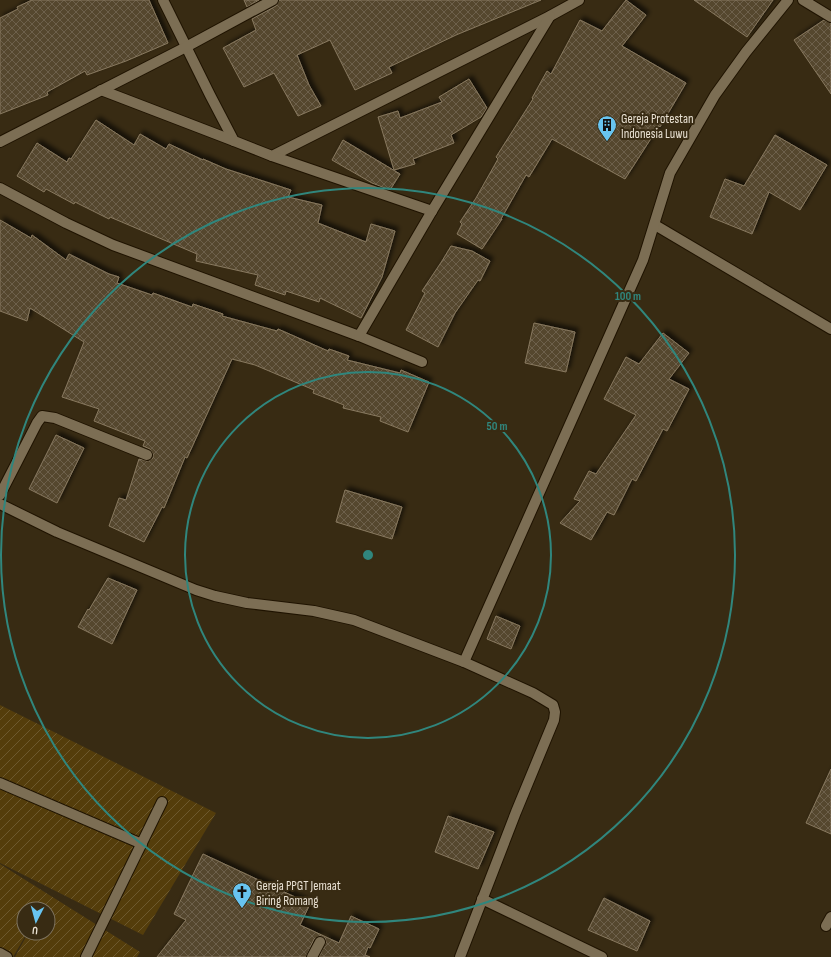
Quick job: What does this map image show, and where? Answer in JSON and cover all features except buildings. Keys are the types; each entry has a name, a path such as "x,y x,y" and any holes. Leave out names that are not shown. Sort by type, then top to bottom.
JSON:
{"street":[{"path":"163,0 234,141"},
{"path":"0,142 186,47 273,0"},
{"path":"272,156 579,0"},
{"path":"464,662 643,260 670,173 712,102 746,52 788,0"},
{"path":"803,0 831,17"},
{"path":"359,336 432,211 550,16"},
{"path":"101,90 272,156 432,211"},
{"path":"0,188 66,223 113,245 359,336 422,362"},
{"path":"655,225 831,328"},
{"path":"0,495 42,416 55,418 147,455"},
{"path":"0,504 57,532 196,590 214,596 247,603 314,611 354,620 464,662 533,692 553,705 555,712 554,720 516,812 460,957"},
{"path":"0,783 142,844"},
{"path":"86,957 162,802"},
{"path":"482,898 602,957"},
{"path":"312,957 320,942"},
{"path":"0,953 7,957"}],"shaded area":[{"path":"0,705 216,813 143,935 0,863"},
{"path":"0,864 140,952 137,957 15,957 24,941 56,941 56,901 16,901 16,941 22,941 13,957 0,957"}],"place":[{"name":"Gereja Protestan Indonesia Luwu","path":"607,142"},
{"name":"Gereja PPGT Jemaat Biring Romang","path":"242,909"}]}
